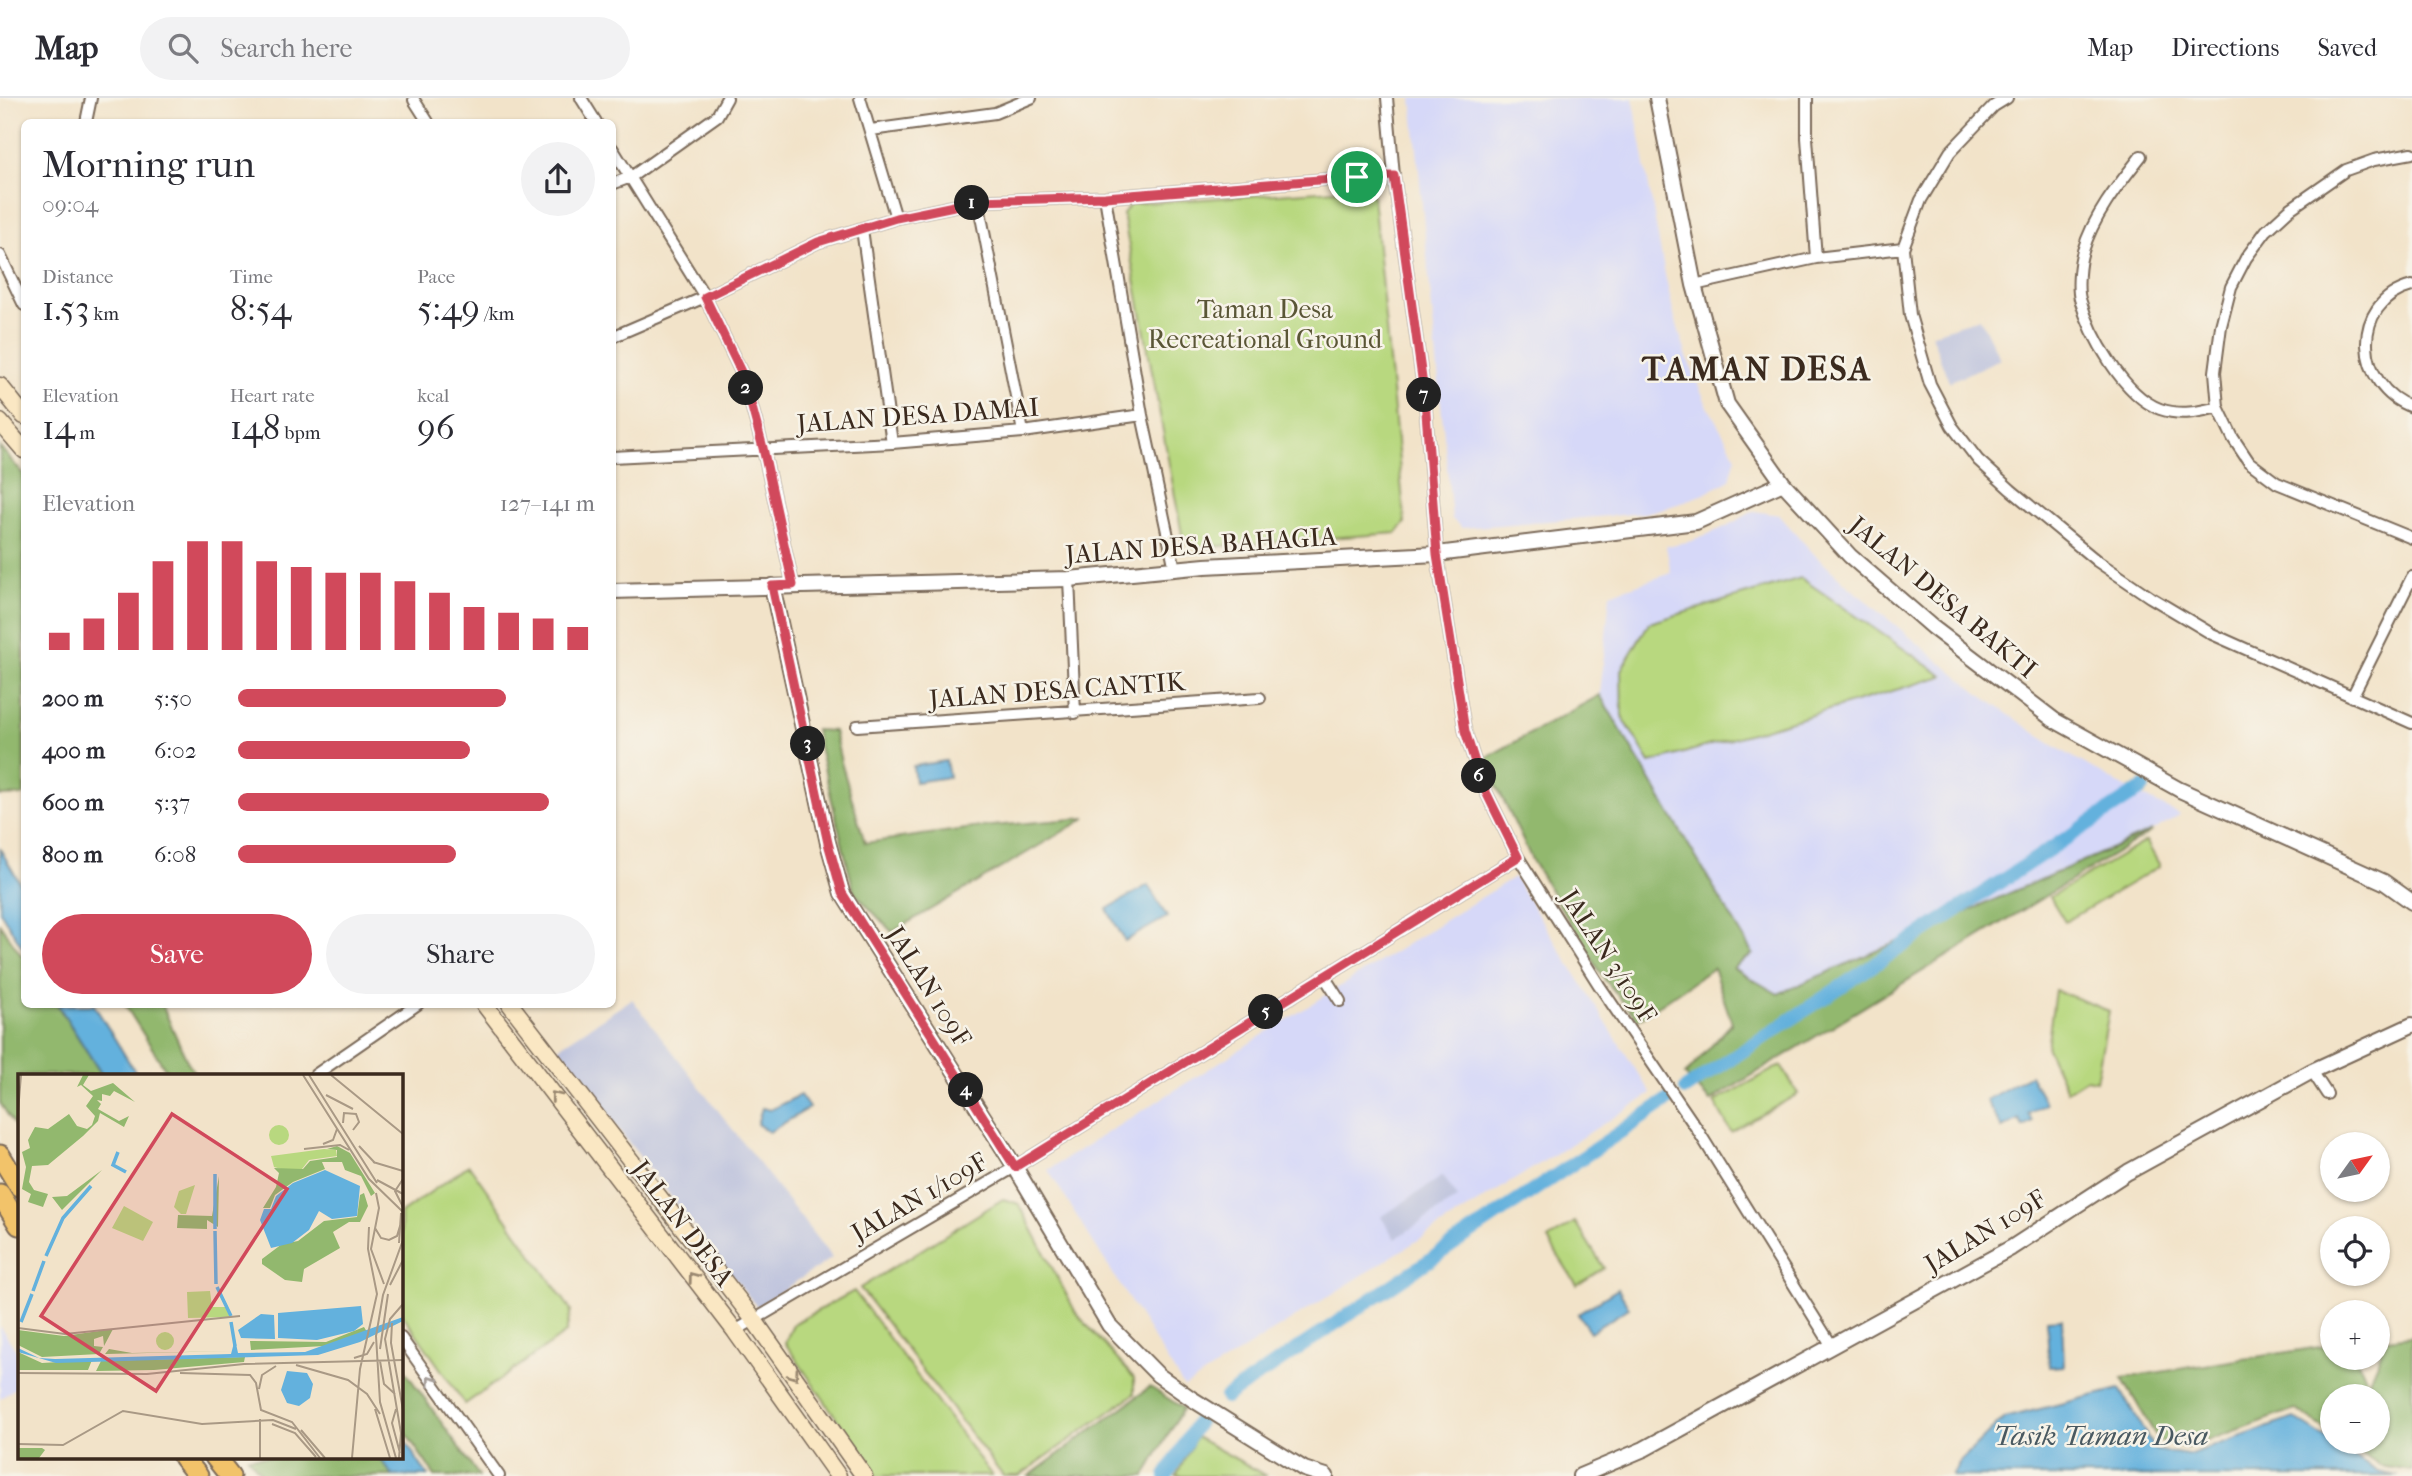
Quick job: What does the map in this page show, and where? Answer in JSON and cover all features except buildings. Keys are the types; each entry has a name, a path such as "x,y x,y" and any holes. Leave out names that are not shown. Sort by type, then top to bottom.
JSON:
{"highway":[{"path":"0,1155 18,1184"},
{"path":"0,1194 18,1222"},
{"path":"184,1458 198,1476"},
{"path":"216,1458 230,1476"}],"main road":[{"path":"0,386 21,412"},
{"path":"0,422 21,446"},
{"name":"JALAN DESA","path":"487,1008 734,1331 838,1476"},
{"name":"JALAN DESA","path":"513,1008 754,1320 864,1476"}],"street":[{"path":"87,119 91,98"},
{"path":"581,98 594,119"},
{"path":"616,183 631,177 717,117 727,98"},
{"path":"860,98 896,218"},
{"path":"871,130 995,114 1031,98"},
{"name":"JALAN 3/109F","path":"1387,98 1394,176 1425,400 1437,554 1465,731 1482,784 1518,857 1599,985 1698,1129 1832,1346"},
{"name":"JALAN DESA BAKTI","path":"1657,98 1694,285 1727,404 1783,484 1850,556 1933,627 2054,720 2180,790 2384,883 2412,902"},
{"path":"1807,98 1807,138 1816,258"},
{"path":"2007,98 1994,106 1950,152 1921,200 1903,248 1910,315 1930,384 1952,426 1978,460 2097,561 2150,597 2212,634 2412,723"},
{"path":"414,100 427,119"},
{"path":"2412,153 2374,160 2346,170 2290,209 2266,231 2246,258 2231,287 2221,326 2215,372 2218,407 2233,438 2249,462 2277,483 2412,538"},
{"path":"616,154 705,297 744,378 763,448 793,585"},
{"path":"2141,156 2109,195 2083,252 2079,297 2096,340 2122,379 2142,397 2158,409 2176,413 2197,413 2218,407"},
{"path":"616,335 705,297 818,242 896,218 978,201 1105,197 1394,176"},
{"path":"1105,197 1142,415 1175,569"},
{"path":"978,201 1023,432"},
{"path":"862,229 892,443"},
{"path":"1694,285 1816,258 1903,248"},
{"path":"0,255 21,299"},
{"path":"2412,286 2402,289 2379,304 2368,326 2366,351 2373,373 2387,391 2412,407"},
{"name":"JALAN DESA DAMAI","path":"616,457 892,443 1023,432 1142,415"},
{"name":"JALAN DESA BAHAGIA","path":"616,591 1069,579 1205,566 1437,554 1696,522 1783,484"},
{"path":"2352,696 2412,577"},
{"path":"1069,579 1075,713"},
{"name":"JALAN 109F","path":"772,586 828,843 842,893 1015,1167 1109,1325 1158,1375 1250,1438 1304,1469 1326,1476"},
{"name":"JALAN DESA CANTIK","path":"857,726 1075,713 1260,698"},
{"name":"JALAN 1/109F","path":"734,1331 1015,1167 1518,857"},
{"path":"1324,976 1340,1001"},
{"path":"317,1074 412,1008"},
{"name":"JALAN 109F","path":"1580,1476 1644,1449 2011,1248 2128,1172 2312,1070 2412,1025"},
{"path":"2312,1070 2327,1094"},
{"path":"402,1339 499,1476"}],"shaded area":[{"path":"1412,98 1633,98 1674,315 1688,360 1706,403 1736,457 1730,480 1704,494 1645,513 1462,528 1452,519"},
{"path":"1980,318 2000,359 1949,382 1931,334"},
{"path":"1754,511 1779,515 1848,586 1982,696 2051,744 2124,787 2180,815 2152,831 1778,994 1732,967 1753,954 1600,695 1610,594 1671,573 1666,546 1692,541"},
{"path":"1514,877 1651,1094 1184,1387 1048,1170"},
{"path":"632,999 832,1258 757,1307 556,1049"},
{"path":"1443,1176 1458,1198 1395,1239 1381,1217"},
{"path":"0,1326 18,1353 18,1386 0,1399"}],"green space":[{"name":"Taman Desa Recreational Ground","path":"1364,188 1373,196 1405,523 1397,533 1194,548 1183,540 1123,214 1130,204"},
{"path":"0,447 21,472 21,795 0,796"},
{"path":"1801,578 1943,676 1650,763 1622,716 1621,670 1649,623"},
{"path":"1600,695 1753,954 1733,968 1778,994 2152,831 1710,1101 1685,1075 1732,1023 1713,968 1638,1020 1605,980 1533,862 1484,759"},
{"path":"815,730 834,731 865,843 980,827 1086,818 892,932 854,892"},
{"path":"2146,841 2160,866 2065,922 2050,897"},
{"path":"0,924 21,955 21,1008 59,1008 101,1074 18,1074 18,1130 0,1103"},
{"path":"2055,990 2109,1011 2096,1081 2086,1079 2067,1091 2047,1048"},
{"path":"127,1008 163,1008 195,1074 168,1074"},
{"path":"1781,1065 1798,1094 1731,1132 1714,1102"},
{"path":"469,1165 571,1310 566,1333 465,1404 402,1313 402,1212"},
{"path":"1003,1199 1019,1204 1076,1313 1134,1378 1134,1394 1019,1476 1003,1476 860,1288"},
{"path":"1575,1222 1604,1268 1577,1285 1548,1240"},
{"path":"854,1291 992,1476 876,1476 785,1343 793,1324"},
{"path":"2412,1336 2412,1471 2380,1466 2362,1454 2390,1454 2390,1384 2320,1384 2320,1425 2295,1409 2187,1448 2159,1441 2122,1378 2320,1347 2320,1370 2362,1370 2368,1383 2374,1370 2390,1370 2390,1339"},
{"path":"402,1366 479,1476 435,1476 402,1427"},
{"path":"1150,1387 1183,1408 1145,1476 1029,1476"},
{"path":"1196,1437 1267,1476 1176,1476"},
{"path":"249,1458 380,1458 393,1476 263,1476"}],"water":[{"path":"946,761 949,777 915,782 913,766"},
{"path":"0,849 21,885 21,945 0,911"},
{"path":"1148,885 1167,917 1125,941 1107,909"},
{"path":"60,1008 96,1008 136,1074 101,1074"},
{"path":"2030,1075 2046,1104 2028,1114 2032,1122 2023,1127 2019,1119 2002,1128 1986,1100"},
{"path":"800,1095 809,1108 769,1132 757,1124 762,1108 770,1110"},
{"path":"1618,1289 1629,1308 1590,1332 1578,1314"},
{"path":"2062,1319 2064,1366 2049,1367 2047,1320"},
{"name":"Tasik Taman Desa","path":"2120,1389 2155,1450 2188,1455 2294,1418 2320,1435 2320,1454 2350,1454 2378,1472 2398,1476 1952,1476 1960,1461 2004,1418"},
{"path":"402,1437 428,1476 393,1476 380,1458 402,1458"}],"waterway":[{"path":"1685,1089 2143,788"},
{"path":"1226,1397 1668,1100"},
{"path":"1166,1476 1199,1420"}],"district":[{"name":"TAMAN DESA","path":"1757,368"}],"route":[{"path":"1394,176 1425,400 1437,554 1465,731 1482,784 1518,857 1015,1167 842,893 828,843 772,586 793,585 763,448 744,378 705,297 774,261 818,242 896,218 978,201 1105,197 1357,177 1394,176"}]}
